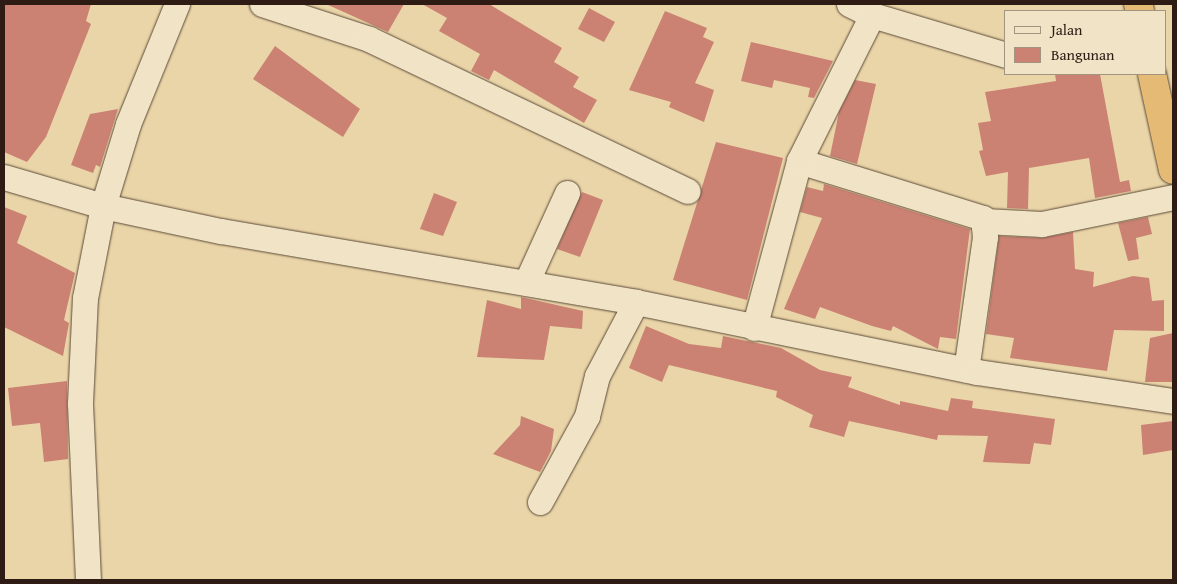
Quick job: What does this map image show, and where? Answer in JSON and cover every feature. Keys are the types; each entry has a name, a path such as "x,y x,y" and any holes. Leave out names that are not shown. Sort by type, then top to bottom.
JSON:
{"highway":[{"path":"1152,75 1173,170"}],"street":[{"path":"88,580 80,358 85,298 103,206 128,124 177,4"},
{"path":"262,4 369,40 688,191"},
{"path":"849,4 872,15 1004,53"},
{"path":"754,328 800,161 872,15"},
{"path":"800,161 984,221 1049,223 1173,197"},
{"path":"4,178 103,206 636,302 754,328 966,370 1089,392 1173,401"},
{"path":"526,283 568,193"},
{"path":"966,370 984,221"},
{"path":"540,502 591,405 597,376 636,302"}],"building":[{"path":"4,4 91,4 86,21 91,24 46,137 27,162 4,152"},
{"path":"326,4 404,4 388,32"},
{"path":"422,4 489,4 562,48 554,62 579,77 573,87 597,100 584,123 494,70 489,80 471,71 480,54 439,31 447,18"},
{"path":"589,8 615,22 604,42 578,29"},
{"path":"665,11 707,28 703,37 714,42 695,83 714,90 704,122 669,107 671,102 629,90"},
{"path":"751,42 833,61 814,98 808,97 810,88 774,80 772,88 741,81"},
{"path":"275,46 360,109 343,137 253,79"},
{"path":"1055,75 1100,75 1120,182 1129,180 1131,191 1095,198 1089,158 1029,168 1028,209 1007,208 1008,172 986,176 979,151 983,150 978,123 991,121 985,92 1056,81"},
{"path":"855,80 876,84 857,164 830,156 839,112"},
{"path":"118,109 100,167 96,165 93,173 71,165 90,114"},
{"path":"716,142 783,158 747,300 673,280"},
{"path":"824,184 970,229 956,339 940,337 938,349 893,326 891,331 820,307 815,319 784,309 822,218 800,212 807,187 823,191"},
{"path":"582,192 603,200 580,257 557,249"},
{"path":"434,193 457,202 443,236 420,229"},
{"path":"4,207 27,216 17,243 75,273 64,320 69,323 63,356 4,327"},
{"path":"1148,217 1152,234 1136,238 1139,259 1128,261 1118,223"},
{"path":"1073,232 1075,269 1094,272 1093,287 1133,276 1149,278 1152,301 1164,300 1164,331 1114,330 1107,371 1010,358 1014,338 986,334 999,236 1042,238"},
{"path":"521,297 583,311 582,329 550,326 544,360 477,357 487,300 521,309"},
{"path":"646,326 689,344 721,348 723,336 781,348 820,370 852,377 848,387 900,405 900,401 948,411 951,398 973,401 972,408 1055,419 1051,445 1034,443 1030,464 983,462 988,436 938,435 937,440 849,421 844,437 809,427 813,415 776,397 777,391 669,365 662,382 629,368"},
{"path":"1173,333 1173,382 1145,382 1150,338"},
{"path":"67,381 68,459 44,462 40,423 12,426 8,388"},
{"path":"521,416 554,429 551,451 540,472 493,454 520,425"},
{"path":"1173,421 1173,450 1143,455 1141,425"}]}
